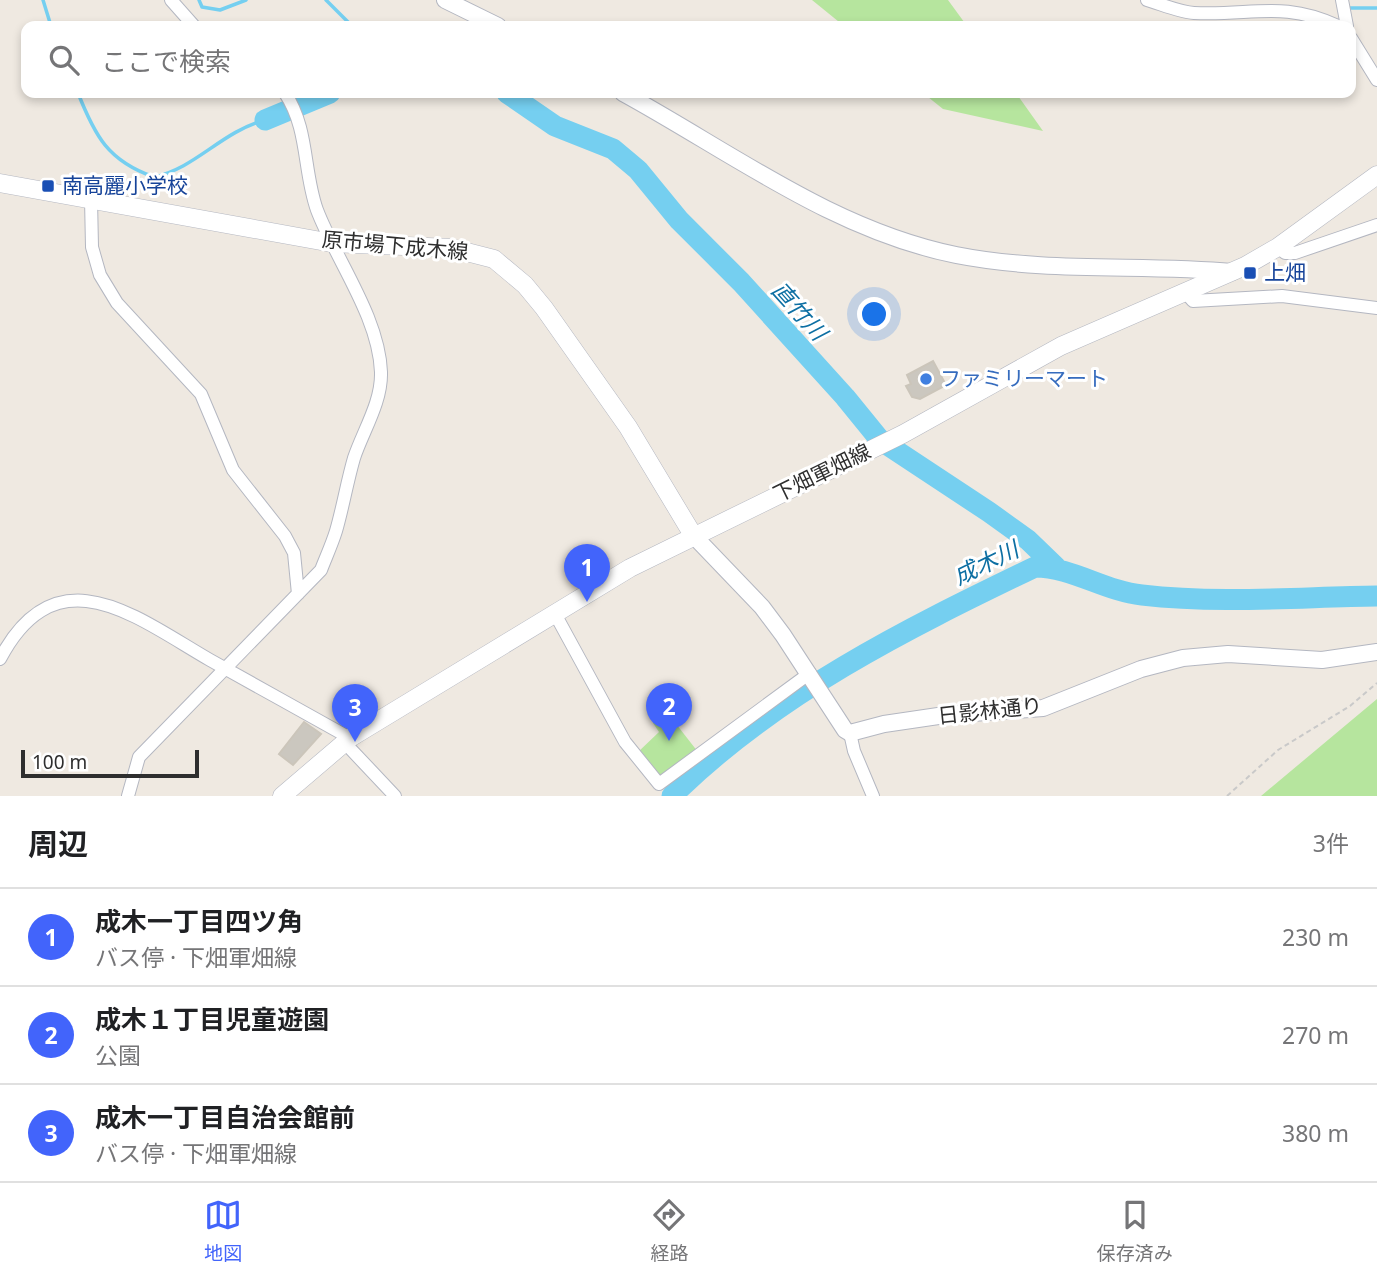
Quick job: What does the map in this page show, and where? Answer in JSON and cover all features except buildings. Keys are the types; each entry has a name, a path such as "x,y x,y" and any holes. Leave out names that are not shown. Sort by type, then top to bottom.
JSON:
{"main road":[{"name":"下畑軍畑線","path":"282,796 347,740 554,612 693,535 903,434 1061,346 1232,272 1278,247 1377,175"},
{"name":"原市場下成木線","path":"0,183 332,243 466,250 494,259 509,269 544,308 628,427 693,535"}],"street":[{"path":"172,0 190,21"},
{"path":"445,0 488,21"},
{"path":"1147,0 1193,13 1283,0 1305,4 1332,21"},
{"path":"1342,0 1347,21"},
{"path":"1356,44 1377,80"},
{"path":"128,796 139,757 321,570 335,534 353,461 380,385 378,355 367,321 311,189 306,145 298,117 288,98"},
{"path":"632,98 814,204 891,237 954,254 1012,264 1232,272"},
{"path":"91,199 92,247 100,275 117,303 201,394 233,470 290,544 294,553 298,594"},
{"path":"1278,247 1285,254 1295,253 1377,225"},
{"path":"1185,292 1193,301 1282,296 1377,308"},
{"path":"693,535 762,607 811,674 850,733 873,796"},
{"path":"0,659 11,638 33,615 51,606 81,601 106,603 130,612 347,740 395,796"},
{"path":"554,612 625,742 659,785 811,674"},
{"name":"日影林通り","path":"850,733 884,724 945,715 1043,708 1141,670 1183,657 1228,654 1322,660 1377,652"}],"path":[{"path":"1227,796 1278,750 1350,706 1377,683"}],"green space":[{"path":"812,0 948,0 963,21 838,21"},
{"path":"929,98 1020,98 1043,131 943,109"},
{"path":"1377,699 1377,796 1261,796"},
{"path":"666,711 698,752 661,780 637,753 659,732 653,723"}],"waterway":[{"name":"直竹川","path":"43,0 49,21"},
{"path":"199,0 202,7 220,10 246,0"},
{"path":"326,0 347,21"},
{"path":"1347,8 1377,8"},
{"name":"直竹川","path":"80,98 97,134 114,155 138,171 154,177 183,166 235,133 265,120"},
{"name":"直竹川","path":"265,120 318,98"},
{"name":"直竹川","path":"514,98 555,126 613,149 638,170 679,220 741,282 845,397 880,440 1028,540 1056,567"},
{"name":"成木川","path":"672,796 712,759 798,695 891,640 1035,567 1062,571 1128,593 1171,598 1230,600 1377,596"}],"place":[{"name":"南高麗小学校","path":"48,186"},
{"name":"上畑","path":"1250,273"},
{"name":"ファミリーマート","path":"926,379"},
{"name":"成木一丁目四ツ角","path":"587,602"},
{"name":"成木１丁目児童遊園","path":"669,741"},
{"name":"成木一丁目自治会館前","path":"355,742"}]}
